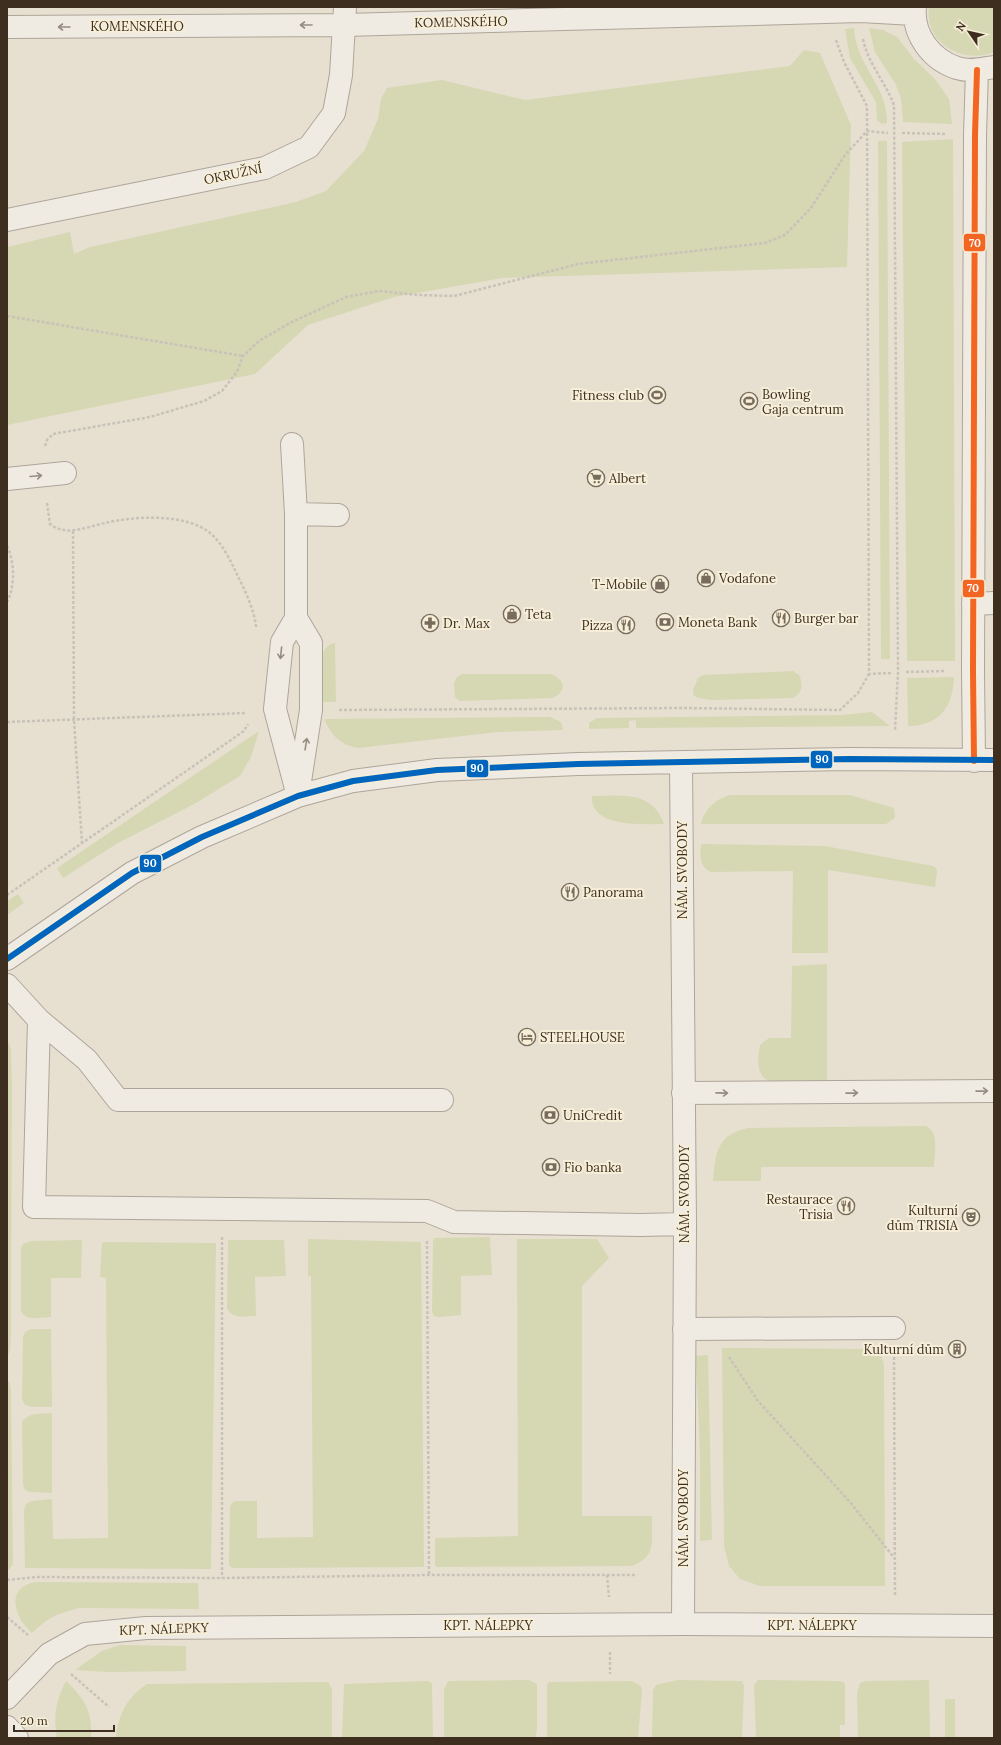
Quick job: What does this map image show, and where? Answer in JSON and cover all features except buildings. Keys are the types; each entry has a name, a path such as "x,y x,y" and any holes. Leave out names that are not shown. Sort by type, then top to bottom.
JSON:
{"street":[{"name":"KOMENSKÉHO","path":"7,27 172,16 345,16 915,10"},
{"path":"7,960 132,874 202,836 298,796 353,781 437,770 578,764 681,764 894,759 984,761 983,603 985,68 958,68 947,63 928,48 918,32 915,10"},
{"name":"OKRUŽNÍ","path":"7,220 265,168 309,148 334,113 340,75 345,16"},
{"path":"292,444 296,514 296,618 282,642 275,710 298,796"},
{"path":"7,479 65,474"},
{"path":"296,514 338,515"},
{"path":"296,618 311,643 312,710 298,796"},
{"name":"NÁM. SVOBODY","path":"681,764 685,1224 683,1624"},
{"path":"7,985 39,1020 87,1060 118,1100 442,1100"},
{"path":"39,1020 34,1207 427,1211 454,1222 640,1225 685,1224"},
{"path":"683,1093 994,1091"},
{"path":"684,1329 894,1328"},
{"name":"KPT. NÁLEPKY","path":"7,1698 49,1654 85,1634 146,1628 683,1624 994,1626"},
{"path":"7,1727 17,1738"}],"path":[{"path":"861,11 861,30 870,63 888,90 894,104 898,672 894,759"},
{"path":"331,710 559,710 684,708 840,710 858,693 869,674 867,106 844,62 835,37"},
{"path":"867,131 888,133"},
{"path":"257,632 256,620 246,591 226,551 211,534 197,525 169,518 122,519 73,530 57,530 50,524 43,476 44,449 47,440 53,434 150,417 204,402 222,392 237,372 244,356 259,341 290,323 346,297 379,291 454,296 578,264 765,243 785,235 811,208 846,155 867,131"},
{"path":"902,133 953,134"},
{"path":"7,316 244,356"},
{"path":"73,530 74,720 82,843"},
{"path":"7,546 10,552 13,573 11,594 7,602"},
{"path":"906,672 947,671"},
{"path":"869,674 891,673"},
{"path":"7,722 254,712"},
{"path":"7,895 244,731 251,719"},
{"path":"222,1208 222,1578"},
{"path":"427,1211 429,1575"},
{"path":"894,1328 896,1595"},
{"path":"725,1352 758,1400 850,1502 895,1559"},
{"path":"7,1580 38,1577 222,1578 429,1575 636,1575"},
{"path":"607,1575 609,1598"},
{"path":"7,1617 28,1636"},
{"path":"610,1648 610,1674"},
{"path":"71,1673 109,1707"}],"green space":[{"path":"929,7 994,7 994,52 970,56 958,53 948,48 939,40 933,31 929,20"},
{"path":"854,28 860,54 883,98 887,123 882,124 877,120 876,102 850,58 845,29"},
{"path":"869,28 883,30 897,37 915,60 935,79 949,99 952,124 903,122 901,98 895,83 875,52"},
{"path":"804,50 820,53 851,125 847,267 503,278 394,297 308,325 255,374 7,425 7,247 70,232 74,254 90,247 296,202 326,191 364,151 378,119 381,99 387,88 442,80 525,100 790,66"},
{"path":"953,139 955,661 907,661 902,142"},
{"path":"878,141 887,141 890,659 881,659"},
{"path":"335,643 336,702 322,702 320,678 321,659 328,646"},
{"path":"793,671 799,675 801,688 799,694 793,698 710,700 694,696 693,690 698,678 703,675"},
{"path":"462,674 551,674 560,679 563,686 560,693 552,698 460,701 455,697 454,683 457,677"},
{"path":"954,677 951,697 942,713 928,723 908,726 907,678"},
{"path":"872,712 890,726 636,728 636,720 629,721 629,728 589,729 589,723 597,718 842,715"},
{"path":"550,717 561,722 563,730 498,732 358,748 341,742 330,730 324,719"},
{"path":"259,731 251,757 240,776 196,803 118,843 63,878 57,868"},
{"path":"730,795 850,795 894,808 895,818 886,824 701,824 711,805"},
{"path":"592,796 624,796 644,800 652,805 659,813 664,824 632,824 608,819 599,814 593,806"},
{"path":"701,844 825,846 933,866 936,868 937,872 935,887 828,870 828,953 792,953 793,871 711,872 702,864"},
{"path":"18,894 24,903 7,915 7,901"},
{"path":"827,964 827,1081 769,1081 761,1074 759,1070 758,1060 760,1045 769,1038 791,1038 792,966"},
{"path":"7,1039 11,1049 12,1088 11,1331 10,1350 7,1359"},
{"path":"926,1126 930,1129 935,1139 934,1167 761,1167 761,1181 713,1181 717,1154 724,1140 729,1135 737,1131 748,1128"},
{"path":"490,1237 492,1275 461,1276 461,1315 434,1316 432,1312 434,1238"},
{"path":"308,1239 421,1242 424,1567 234,1568 229,1565 230,1507 235,1501 257,1501 257,1538 313,1537 311,1276 308,1276"},
{"path":"517,1239 597,1239 609,1258 582,1286 582,1516 652,1516 652,1540 649,1553 646,1558 631,1566 437,1567 435,1565 435,1538 518,1536"},
{"path":"82,1240 81,1278 51,1278 51,1317 26,1317 21,1311 21,1248 23,1244 31,1241"},
{"path":"228,1240 284,1240 286,1276 255,1277 256,1316 235,1316 229,1312 227,1308"},
{"path":"102,1243 216,1243 211,1569 25,1568 24,1510 26,1504 32,1501 52,1499 53,1539 108,1538 106,1278 100,1277"},
{"path":"31,1329 51,1329 52,1407 32,1407 25,1405 22,1399 23,1337 25,1332"},
{"path":"722,1348 871,1349 880,1353 884,1364 885,1586 760,1586 740,1579 729,1566 724,1546"},
{"path":"708,1355 712,1540 700,1541 700,1455 696,1356"},
{"path":"7,1380 10,1383 11,1390 13,1561 12,1566 7,1571"},
{"path":"52,1413 52,1493 30,1492 25,1490 23,1484 22,1422 32,1415"},
{"path":"35,1582 198,1583 199,1609 79,1608 53,1617 43,1623 32,1633 21,1620 17,1612 16,1597 19,1590 25,1585"},
{"path":"120,1645 186,1646 186,1671 108,1672 75,1670 102,1651"},
{"path":"529,1680 537,1684 537,1730 535,1738 444,1738 444,1690 448,1681"},
{"path":"678,1680 742,1681 744,1686 742,1738 652,1738 653,1690 656,1685"},
{"path":"758,1680 839,1681 845,1683 845,1725 840,1725 840,1738 756,1738 754,1685"},
{"path":"929,1680 930,1738 858,1738 857,1693 860,1683 866,1681"},
{"path":"66,1681 83,1700 86,1706 91,1721 91,1738 57,1738 55,1722 56,1708"},
{"path":"632,1681 641,1686 642,1691 638,1738 547,1738 547,1685 549,1682"},
{"path":"328,1682 332,1689 332,1738 116,1738 121,1714 125,1707 134,1695 147,1684"},
{"path":"431,1682 432,1685 433,1738 342,1738 344,1684"},
{"path":"945,1699 955,1699 955,1738 945,1738"}],"transit line":[{"name":"70","path":"974,761 975,135 977,70"},
{"name":"90","path":"7,959 132,873 202,837 298,796 353,781 437,770 578,764 849,759 994,760"}],"place":[{"name":"Fitness club","path":"657,395"},
{"name":"Bowling Gaja centrum","path":"749,401"},
{"name":"Albert","path":"596,478"},
{"name":"Vodafone","path":"706,578"},
{"name":"T-Mobile","path":"660,584"},
{"name":"Teta","path":"512,614"},
{"name":"Burger bar","path":"781,618"},
{"name":"Moneta Bank","path":"665,622"},
{"name":"Dr. Max","path":"430,623"},
{"name":"Pizza","path":"626,625"},
{"name":"Panorama","path":"570,892"},
{"name":"STEELHOUSE","path":"527,1037"},
{"name":"UniCredit","path":"550,1115"},
{"name":"Fio banka","path":"551,1167"},
{"name":"Restaurace Trisia","path":"846,1206"},
{"name":"Kulturní dům TRISIA","path":"971,1217"},
{"name":"Kulturní dům","path":"957,1349"}]}
